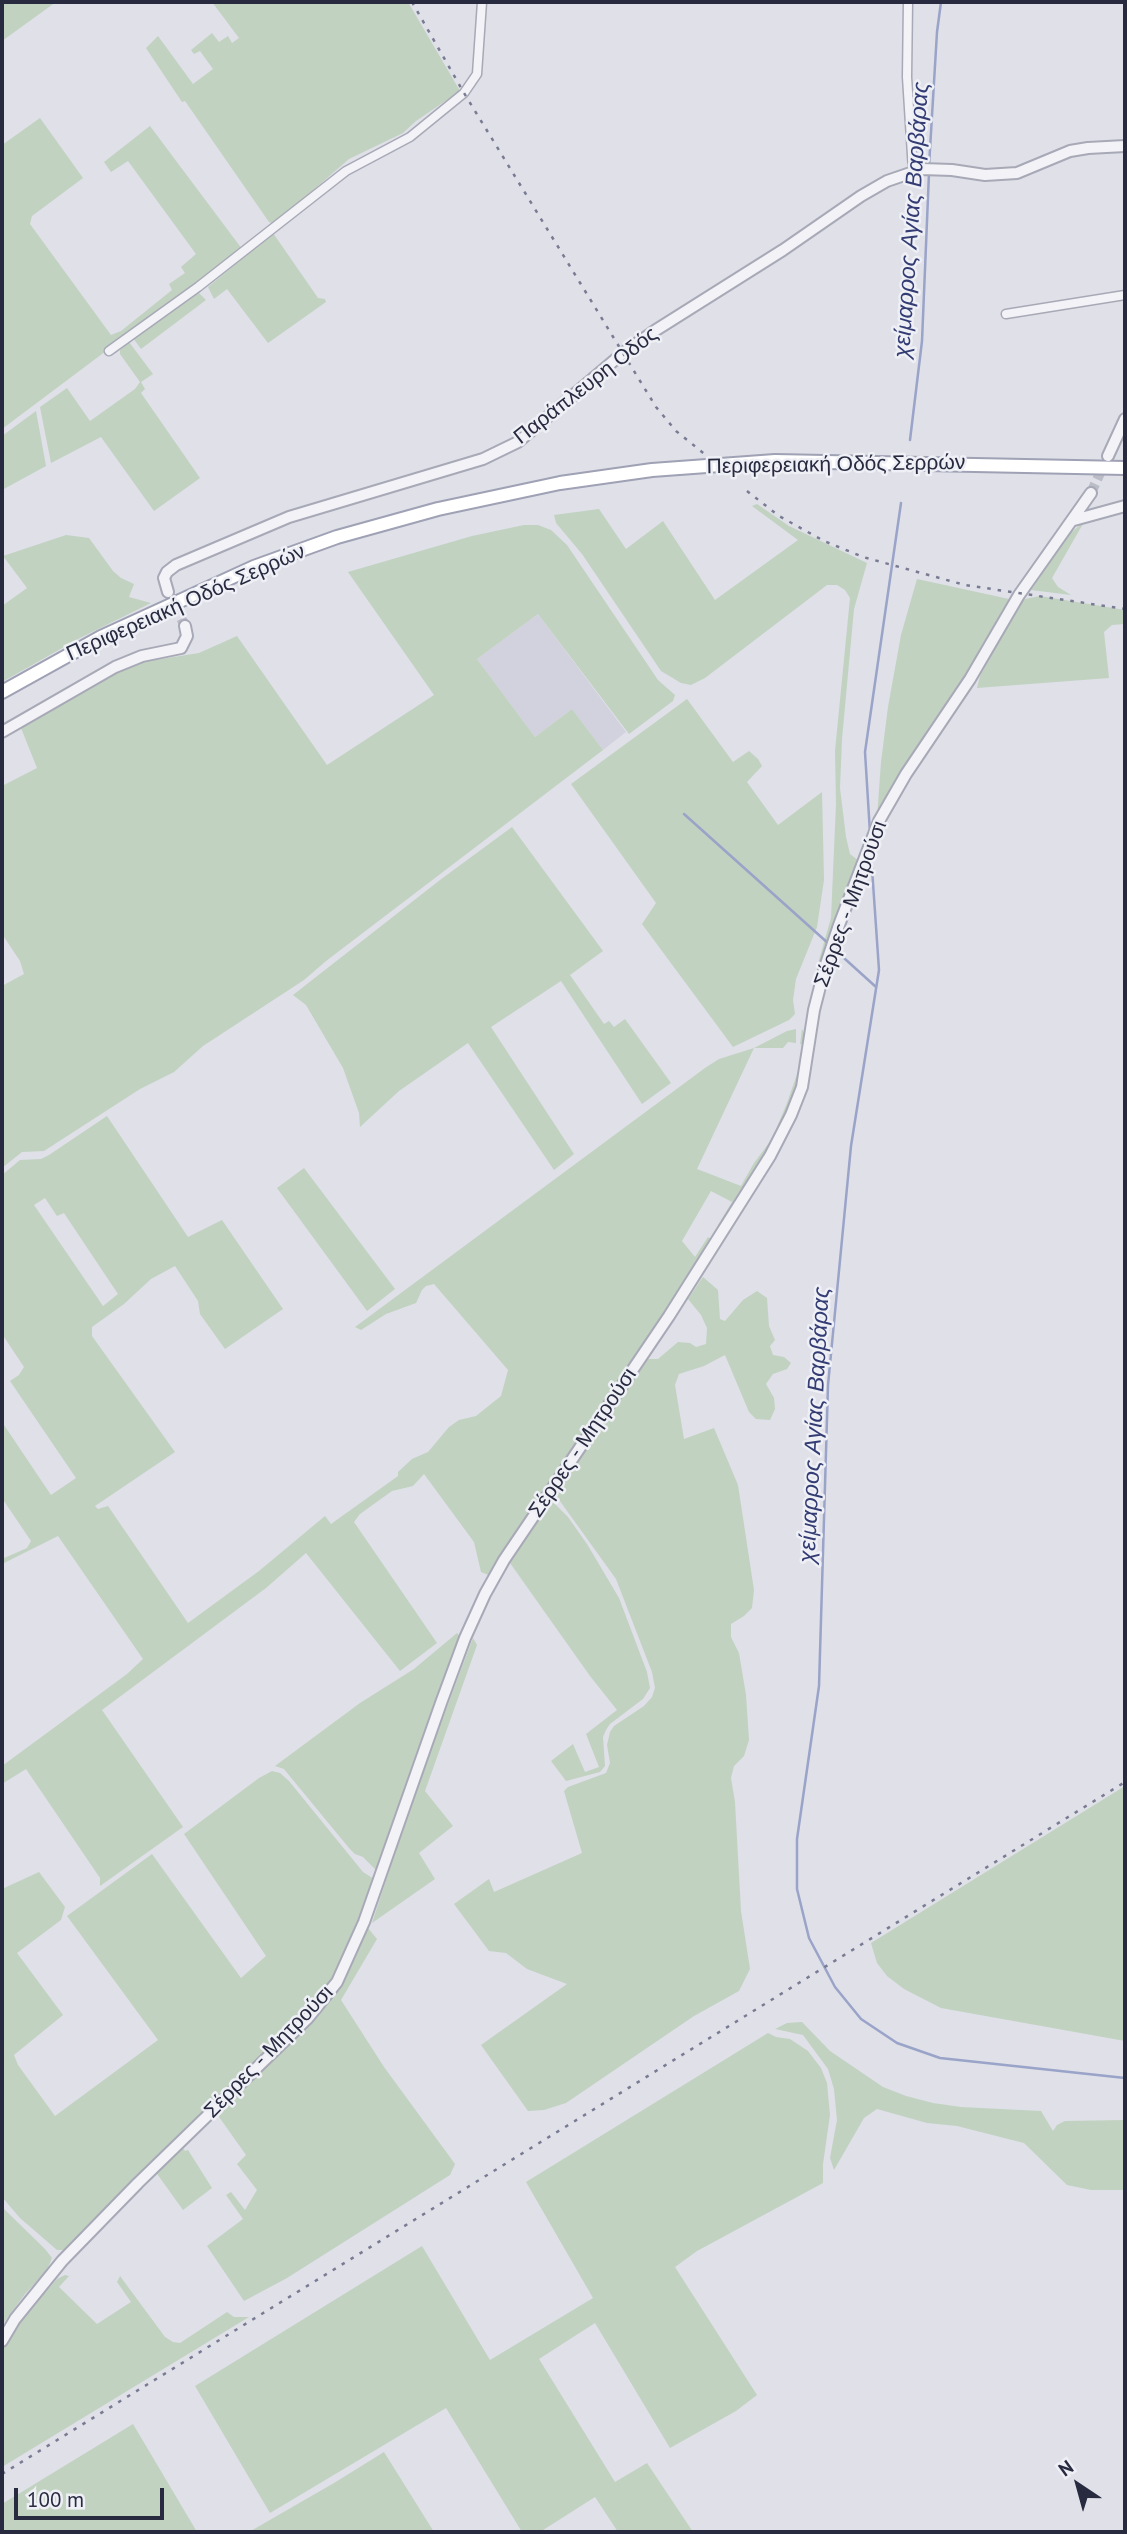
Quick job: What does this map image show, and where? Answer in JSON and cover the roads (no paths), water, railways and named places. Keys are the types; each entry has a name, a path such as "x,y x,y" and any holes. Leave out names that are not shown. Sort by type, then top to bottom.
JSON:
{"main road":[{"name":"Περιφερειακή Οδός Σερρών","path":"2,692 101,637 254,567 337,537 438,509 560,483 652,470 775,461 1125,467"}],"street":[{"path":"109,351 198,287 346,171 410,137 464,93 477,74 482,2"},
{"path":"908,2 907,77 917,170"},
{"name":"Παράπλευρη Οδός","path":"168,592 164,578 176,565 289,517 483,458 518,442 623,353 783,250 867,192 917,170 952,170 985,175 1017,173 1070,151 1125,146"},
{"path":"1006,314 1125,295"},
{"path":"1108,456 1125,419"},
{"name":"Σέρρες - Μητρούσι","path":"2,2341 15,2319 62,2261 307,2019 337,1982 364,1922 441,1703 485,1594 503,1560 646,1350 747,1195 791,1115 802,1087 814,1010 825,967 838,925 879,821 906,774 971,679 1019,595 1091,493"},
{"path":"1072,521 1125,506"},
{"path":"2,732 116,667 142,656 181,648 187,636 185,626"}],"waterway":[{"name":"χείμαρρος Αγίας Βαρβάρας","path":"929,166 941,2"},
{"name":"χείμαρρος Αγίας Βαρβάρας","path":"910,440 922,341 929,173"},
{"name":"χείμαρρος Αγίας Βαρβάρας","path":"870,833 865,752 901,503"},
{"path":"684,814 829,944"},
{"name":"χείμαρρος Αγίας Βαρβάρας","path":"871,854 879,970 851,1146 828,1385 819,1686 797,1839 797,1889 809,1938 835,1987 861,2019 897,2043 940,2058 1125,2078"},
{"path":"834,949 876,987"}],"tunnel":[{"path":"1091,493 1105,462"},
{"path":"168,592 185,626"}],"railway":[{"path":"412,2 464,93 656,407 676,431 707,456"},
{"path":"747,491 779,516 824,541 863,557 965,585 1125,609"},
{"path":"2,2474 1125,1782"}]}
